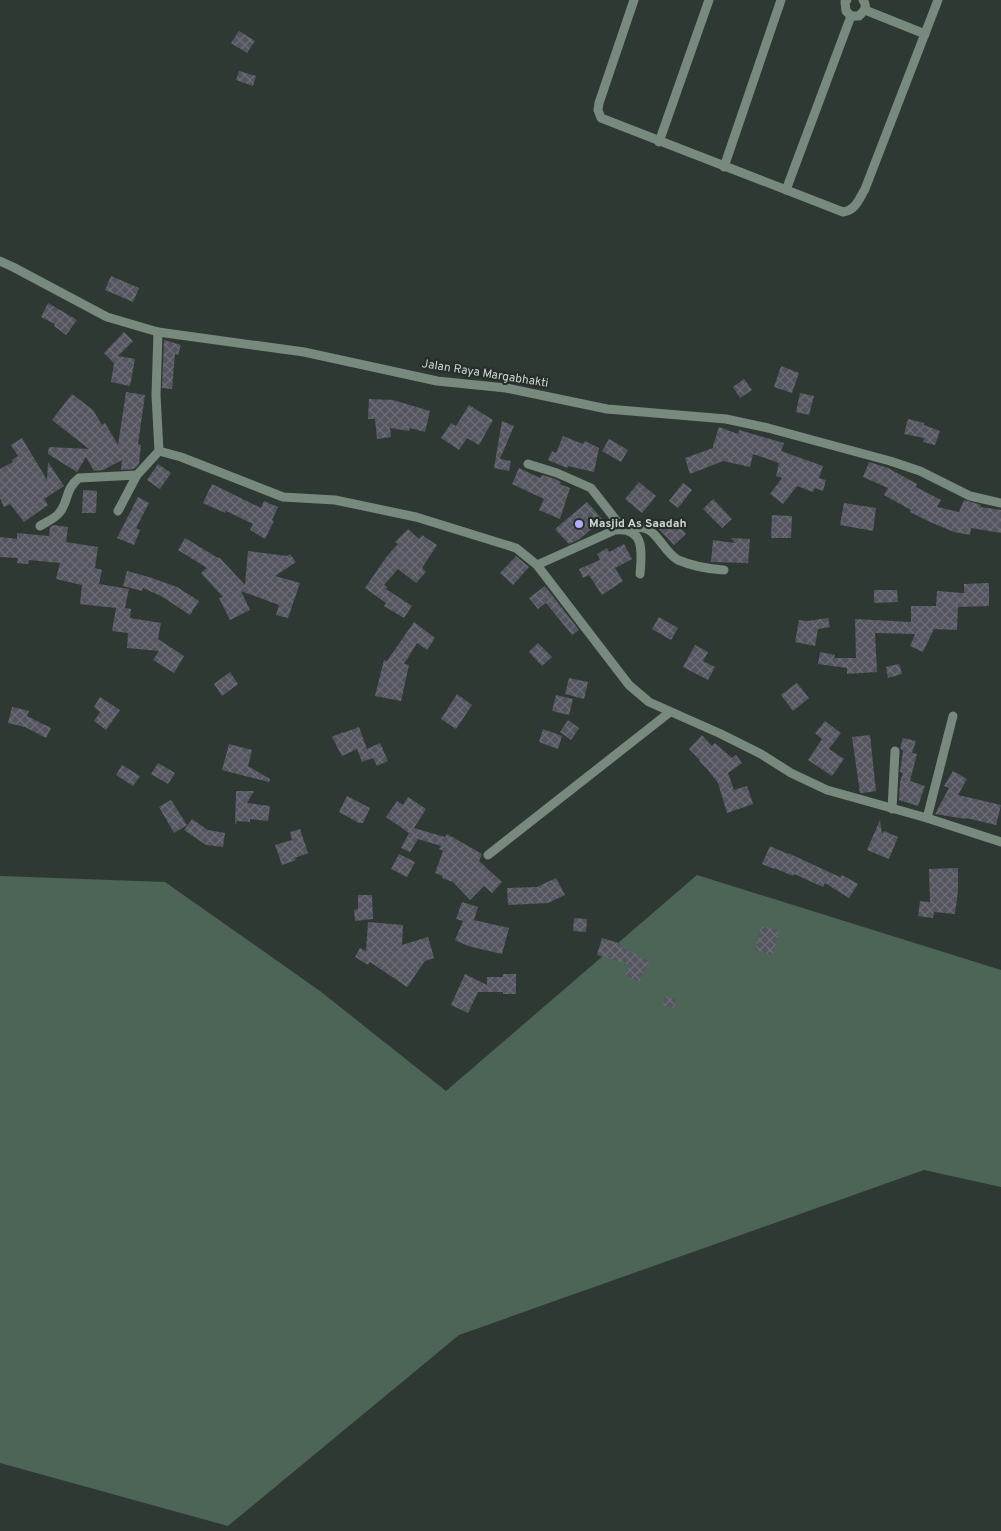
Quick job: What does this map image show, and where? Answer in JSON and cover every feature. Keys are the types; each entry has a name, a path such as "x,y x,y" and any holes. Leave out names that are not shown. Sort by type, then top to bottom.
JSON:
{"street":[{"path":"634,0 599,103 598,110 601,118 843,212 850,211 855,207 865,188 938,0"},
{"path":"659,142 709,0"},
{"path":"724,167 781,0"},
{"path":"844,1 846,11 852,16 859,16 865,10 866,4 863,0"},
{"path":"865,10 925,34"},
{"path":"786,190 852,16"},
{"name":"Jalan Raya Margabhakti","path":"0,261 14,266 107,317 158,332 304,352 437,381 506,388 607,409 726,419 768,428 920,470 970,496 1001,503"},
{"path":"118,511 137,475 159,451 156,395 158,332"},
{"path":"159,451 181,457 283,497 335,500 442,524 516,548 537,565 629,685 649,702 721,734 761,754 791,773 827,790 927,818 1001,842"},
{"path":"528,464 557,473 591,488 626,530 639,540 642,554 640,574"},
{"path":"40,526 59,514 67,491 72,483 79,478 137,475"},
{"path":"537,565 615,530 637,527 648,529 660,540 668,553 679,560 708,568 724,570"},
{"path":"488,855 670,712"},
{"path":"927,818 953,716"},
{"path":"892,809 895,751"}],"green space":[{"path":"697,875 1001,970 1001,1187 924,1170 459,1335 228,1526 0,1463 0,876 165,882 320,991 446,1091"}],"building":[{"path":"239,31 255,41 247,53 231,43"},
{"path":"239,71 256,76 253,86 236,80"},
{"path":"111,276 139,288 133,302 105,290"},
{"path":"48,303 77,320 66,335 54,326 55,324 41,317"},
{"path":"124,332 133,341 118,356 135,359 130,386 111,382 114,363 104,353"},
{"path":"164,340 181,345 178,355 175,354 172,389 162,388"},
{"path":"781,366 799,373 792,393 774,387"},
{"path":"744,379 752,390 740,398 733,387"},
{"path":"126,392 145,395 138,444 141,445 139,464 134,469 121,470 122,460 103,470 94,471 86,457 77,472 48,454 49,447 89,449 52,420 72,394 93,410 102,425 105,423 118,445"},
{"path":"800,393 814,396 809,415 796,412"},
{"path":"369,399 393,400 430,411 425,432 410,428 409,431 390,428 391,437 377,439 375,419 368,419"},
{"path":"469,405 493,420 479,445 467,438 459,450 441,438 451,423 456,426"},
{"path":"908,419 924,423 924,425 940,431 935,445 923,442 924,438 904,434"},
{"path":"502,421 514,426 500,459 511,461 509,471 494,468"},
{"path":"719,427 738,434 739,430 784,443 781,451 823,466 819,478 826,480 823,491 815,488 813,492 797,486 783,504 770,494 782,478 776,476 779,463 753,454 750,467 723,461 690,474 685,458 713,448"},
{"path":"563,436 583,444 585,441 599,448 594,472 568,466 567,468 548,460 552,451 556,453"},
{"path":"22,438 47,480 48,462 64,486 44,499 48,505 24,522 10,504 4,507 0,498 0,469 13,462 12,460 18,456 11,445"},
{"path":"609,439 628,450 621,462 602,451"},
{"path":"869,462 888,468 917,484 916,487 941,500 937,507 959,512 964,500 981,505 980,507 1001,510 1001,533 971,528 970,535 954,532 910,512 911,510 884,495 888,488 863,477"},
{"path":"158,464 171,473 160,489 147,480"},
{"path":"519,468 540,478 542,475 555,479 561,482 560,484 570,488 560,519 539,510 544,499 512,484"},
{"path":"639,482 656,496 642,513 625,499"},
{"path":"683,483 692,490 678,508 669,501"},
{"path":"212,484 261,508 264,501 278,507 272,520 274,521 265,539 250,530 253,524 226,511 225,513 203,503"},
{"path":"83,490 97,491 96,513 82,513"},
{"path":"138,497 149,503 136,528 140,530 134,545 117,538"},
{"path":"713,499 732,519 722,528 703,509"},
{"name":"Masjid As Saadah","path":"587,502 602,519 580,539 569,544 555,529"},
{"path":"844,503 876,508 873,531 840,525"},
{"path":"772,515 792,516 791,538 771,538"},
{"path":"671,517 686,534 674,545 658,528"},
{"path":"54,525 68,527 66,542 98,547 95,568 102,570 99,584 129,589 125,608 131,609 130,618 161,623 158,639 184,656 174,673 153,660 159,651 127,648 128,633 112,631 116,608 80,604 82,585 56,579 60,563 29,560 28,564 17,563 18,558 0,557 0,537 17,539 17,533 49,536 50,527"},
{"path":"408,529 419,539 422,535 437,545 422,568 426,572 416,583 398,569 384,585 387,587 386,589 412,606 404,618 384,606 386,603 365,588 387,556 398,544 395,542"},
{"path":"185,538 219,557 245,585 248,551 287,556 290,554 296,562 275,576 300,583 288,618 276,615 279,605 241,591 250,610 230,620 219,598 223,597 201,573 207,568 178,550"},
{"path":"731,538 750,539 748,563 711,562 713,540 735,543"},
{"path":"624,544 632,559 615,568 623,581 602,595 589,575 583,578 579,569 600,560 597,554 607,548 609,552"},
{"path":"516,556 529,567 513,585 500,573"},
{"path":"127,571 177,587 199,601 190,615 161,596 143,588 142,591 123,586"},
{"path":"989,583 989,606 958,607 957,630 934,629 923,652 910,646 915,634 875,633 877,672 847,674 847,668 818,664 820,652 835,655 834,658 856,658 855,619 911,622 911,606 936,606 937,591 964,593 964,584"},
{"path":"545,586 579,630 572,635 546,603 538,609 529,598"},
{"path":"874,590 897,590 898,602 874,603"},
{"path":"659,617 678,628 671,640 652,629"},
{"path":"828,618 830,627 818,629 815,646 795,642 799,620 807,621"},
{"path":"414,622 435,638 427,650 417,643 404,664 409,665 401,701 375,696 384,660 387,661"},
{"path":"538,643 552,657 542,666 529,652"},
{"path":"695,645 708,652 703,661 715,667 708,680 683,667"},
{"path":"899,664 902,674 888,678 886,667"},
{"path":"230,672 238,684 222,696 214,684"},
{"path":"569,678 588,682 584,699 565,694"},
{"path":"797,683 809,698 793,711 781,695"},
{"path":"457,694 472,705 456,729 441,719"},
{"path":"556,695 573,699 569,715 552,711"},
{"path":"100,697 120,710 106,730 94,721 100,712 94,707"},
{"path":"12,707 29,711 27,716 51,728 46,738 25,727 8,723"},
{"path":"568,720 579,728 571,740 560,732"},
{"path":"825,721 841,733 829,749 844,759 832,776 808,760 822,739 815,733"},
{"path":"359,727 367,749 380,743 388,761 377,766 373,758 362,762 357,749 342,756 332,737"},
{"path":"543,729 562,736 558,749 539,742"},
{"path":"702,735 712,746 715,743 732,758 736,755 742,763 728,773 734,790 747,786 753,804 727,813 718,783 689,749"},
{"path":"870,735 876,791 860,793 852,737"},
{"path":"903,738 916,741 912,753 917,754 910,781 925,786 918,806 899,800 900,782 903,773 900,772 903,751 900,748"},
{"path":"229,744 252,750 248,766 270,779 269,782 222,770"},
{"path":"158,763 175,773 168,784 151,774"},
{"path":"122,765 140,776 133,786 116,775"},
{"path":"953,771 967,779 958,795 1001,805 996,825 966,818 935,814 949,788 944,786"},
{"path":"236,791 254,791 247,803 270,806 268,821 250,819 250,822 237,821 235,825"},
{"path":"347,796 370,808 363,823 359,823 339,812"},
{"path":"408,797 426,809 414,828 445,837 447,834 482,854 479,861 502,882 492,893 484,886 470,900 453,882 435,873 443,851 439,849 441,846 418,839 410,852 401,848 409,833 386,817 397,801 403,805"},
{"path":"171,800 187,825 174,833 159,807"},
{"path":"192,819 208,830 225,833 223,847 206,845 184,830"},
{"path":"880,820 882,834 884,831 898,837 889,859 867,850"},
{"path":"300,829 308,853 282,865 275,845 292,840 290,832"},
{"path":"770,846 840,877 842,875 858,884 849,898 825,883 823,887 794,874 793,876 762,864"},
{"path":"399,854 415,862 407,877 391,869"},
{"path":"958,868 955,914 934,912 933,918 918,916 920,901 930,902 929,869"},
{"path":"556,878 565,895 548,903 508,905 507,888 537,887"},
{"path":"358,895 372,895 373,919 355,921 354,910 358,909"},
{"path":"462,902 478,907 474,920 509,928 502,954 468,946 455,940 463,921 456,919"},
{"path":"574,918 587,919 586,932 573,931"},
{"path":"368,922 403,925 402,945 428,937 434,958 425,961 407,987 370,962 368,965 355,957 360,948 366,951"},
{"path":"761,926 779,930 773,955 755,950"},
{"path":"602,938 622,944 621,947 649,961 639,982 625,975 630,965 597,955"},
{"path":"465,974 487,985 487,977 503,977 503,974 516,974 516,994 478,992 468,1013 451,1005"},
{"path":"665,996 676,999 674,1008 663,1005"}],"place":[{"name":"Masjid As Saadah","path":"579,524"}]}
